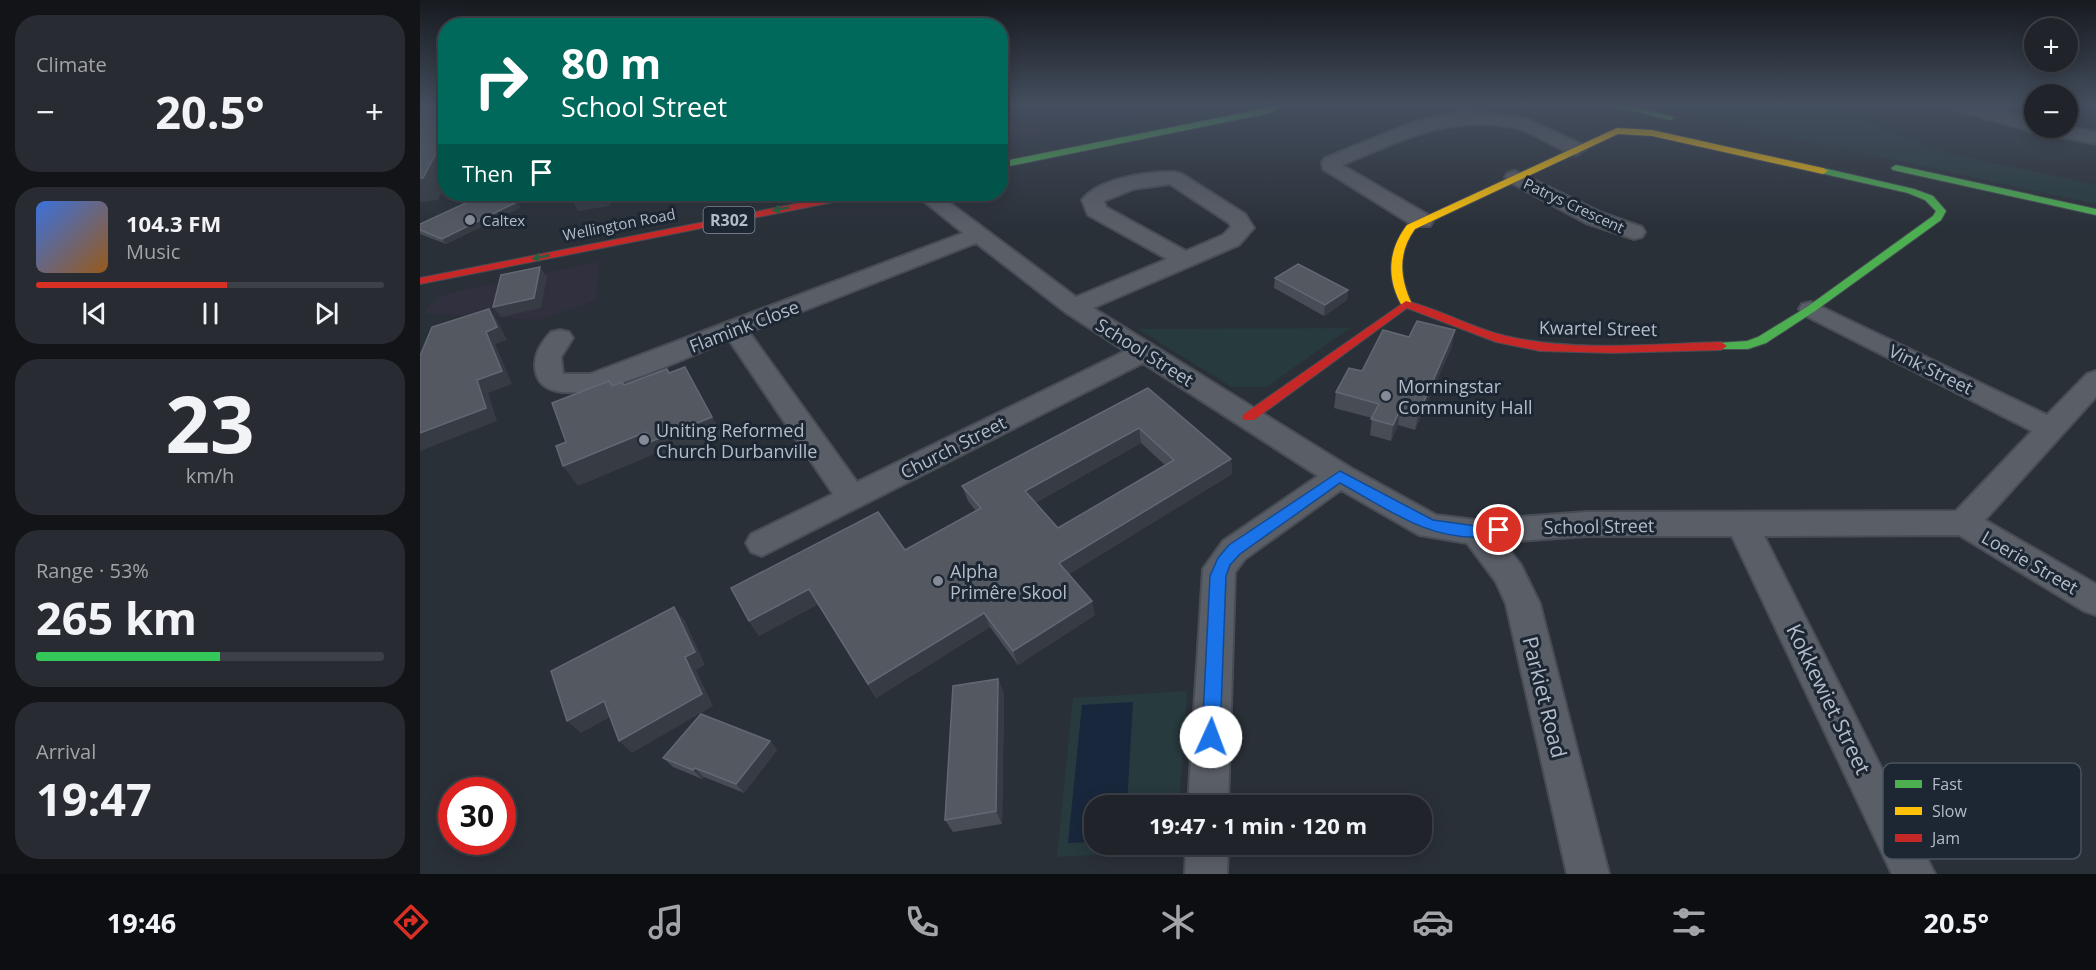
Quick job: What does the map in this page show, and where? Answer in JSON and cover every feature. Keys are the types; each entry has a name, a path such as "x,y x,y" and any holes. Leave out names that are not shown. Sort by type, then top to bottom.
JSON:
{"street":[{"path":"1008,150 1029,146"},
{"path":"1008,163 1094,146"},
{"path":"1372,146 1332,162 1333,169 1422,221"},
{"path":"1569,146 1576,149"},
{"name":"Kwartel Street","path":"1576,149 1584,146"},
{"name":"Kwartel Street","path":"1406,304 1513,342 1540,347 1612,349 1748,345 1762,340 1811,309 1941,214 1940,207 1929,198 1911,191 1709,146"},
{"path":"1249,417 1406,304 1394,273 1400,241 1404,234 1422,221 1576,149"},
{"path":"1878,164 2096,212"},
{"path":"1074,307 1185,260 1237,237 1243,228 1240,221 1175,178 1163,177 1111,188 1100,193 1093,200 1096,210 1185,260"},
{"name":"Patrys Crescent","path":"1515,177 1594,218 1634,232"},
{"name":"Wellington Road","path":"420,281 823,201"},
{"name":"School Street","path":"935,201 1074,307 1340,476 1431,526 1476,531 1587,524 1964,523"},
{"name":"Flamink Close","path":"560,338 548,355 547,370 551,379 573,385 603,380 978,235"},
{"name":"Wellington Road","path":"420,268 571,236"},
{"path":"420,294 463,272"},
{"name":"Vink Street","path":"1811,309 2051,429"},
{"path":"734,329 852,498"},
{"name":"Church Street","path":"762,543 1145,351"},
{"path":"1964,523 2096,381"},
{"path":"1209,795 1219,569 1234,550 1340,476"},
{"name":"Loerie Street","path":"1964,523 2096,600"},
{"name":"Kokkewiet Street","path":"1743,525 1883,811"},
{"name":"Parkiet Road","path":"1476,531 1509,574 1523,604 1588,874"},
{"path":"1206,874 1207,855"},
{"name":"Kokkewiet Street","path":"1907,859 1914,874"}],"shaded area":[{"path":"599,262 596,300 540,320 424,313 438,297 462,290"},
{"path":"1133,702 1128,795 1084,795 1084,842 1068,843 1082,705"}],"green space":[{"path":"1831,146 1927,146 1947,153 2096,185 2096,204"},
{"path":"1350,328 1266,387 1232,387 1138,329"},
{"path":"1187,691 1180,795 1084,795 1084,855 1091,855 1057,857 1073,698"}],"building":[{"path":"420,146 438,146 423,178 420,178"},
{"name":"Caltex","path":"470,201 517,202 442,239 420,230 420,224"},
{"path":"1298,264 1348,290 1325,305 1275,278"},
{"path":"540,267 534,298 493,307 501,275"},
{"path":"489,309 497,327 486,332 502,371 477,380 486,408 420,433 420,356 432,327"},
{"name":"Morningstar Community Hall","path":"1417,321 1455,330 1418,415 1400,410 1393,425 1371,419 1379,404 1336,392 1349,368 1362,371 1383,330 1409,337"},
{"path":"685,367 712,417 650,442 646,432 563,466 556,446 566,442 552,403 609,381 612,386 622,382 624,385 667,369 669,373"},
{"path":"1148,388 1231,459 1059,563 1092,601 1013,651 984,613 868,684 809,589 749,621 731,588 878,512 905,550 981,508 962,486","holes":["1139,428 1174,460 1058,528 1025,491"]},
{"path":"674,607 695,652 685,657 702,694 619,741 604,701 567,721 551,671"},
{"path":"998,679 996,811 945,820 953,686"},
{"path":"701,714 770,741 736,784 663,758"}],"traffic: fast":[{"path":"1008,163 1094,146"},
{"path":"1896,168 2096,212"},
{"path":"1721,346 1748,345 1762,340 1811,309 1937,218 1941,211 1929,198 1911,191 1823,171"}],"traffic: slow":[{"path":"1406,304 1398,284 1396,264 1400,245 1411,227 1585,146"},
{"path":"1710,146 1823,171"}],"traffic: jam":[{"path":"420,281 824,201"},
{"path":"1249,417 1406,304 1500,339 1540,347 1612,349 1721,346"}],"place":[{"name":"Caltex","path":"470,220"},
{"name":"Morningstar Community Hall","path":"1386,396"},
{"name":"Uniting Reformed Church Durbanville","path":"644,440"},
{"name":"Alpha Primêre Skool","path":"938,581"}],"route":[{"path":"1211,737 1218,576 1223,562 1234,550 1340,476 1431,526 1476,531 1499,530"}]}
